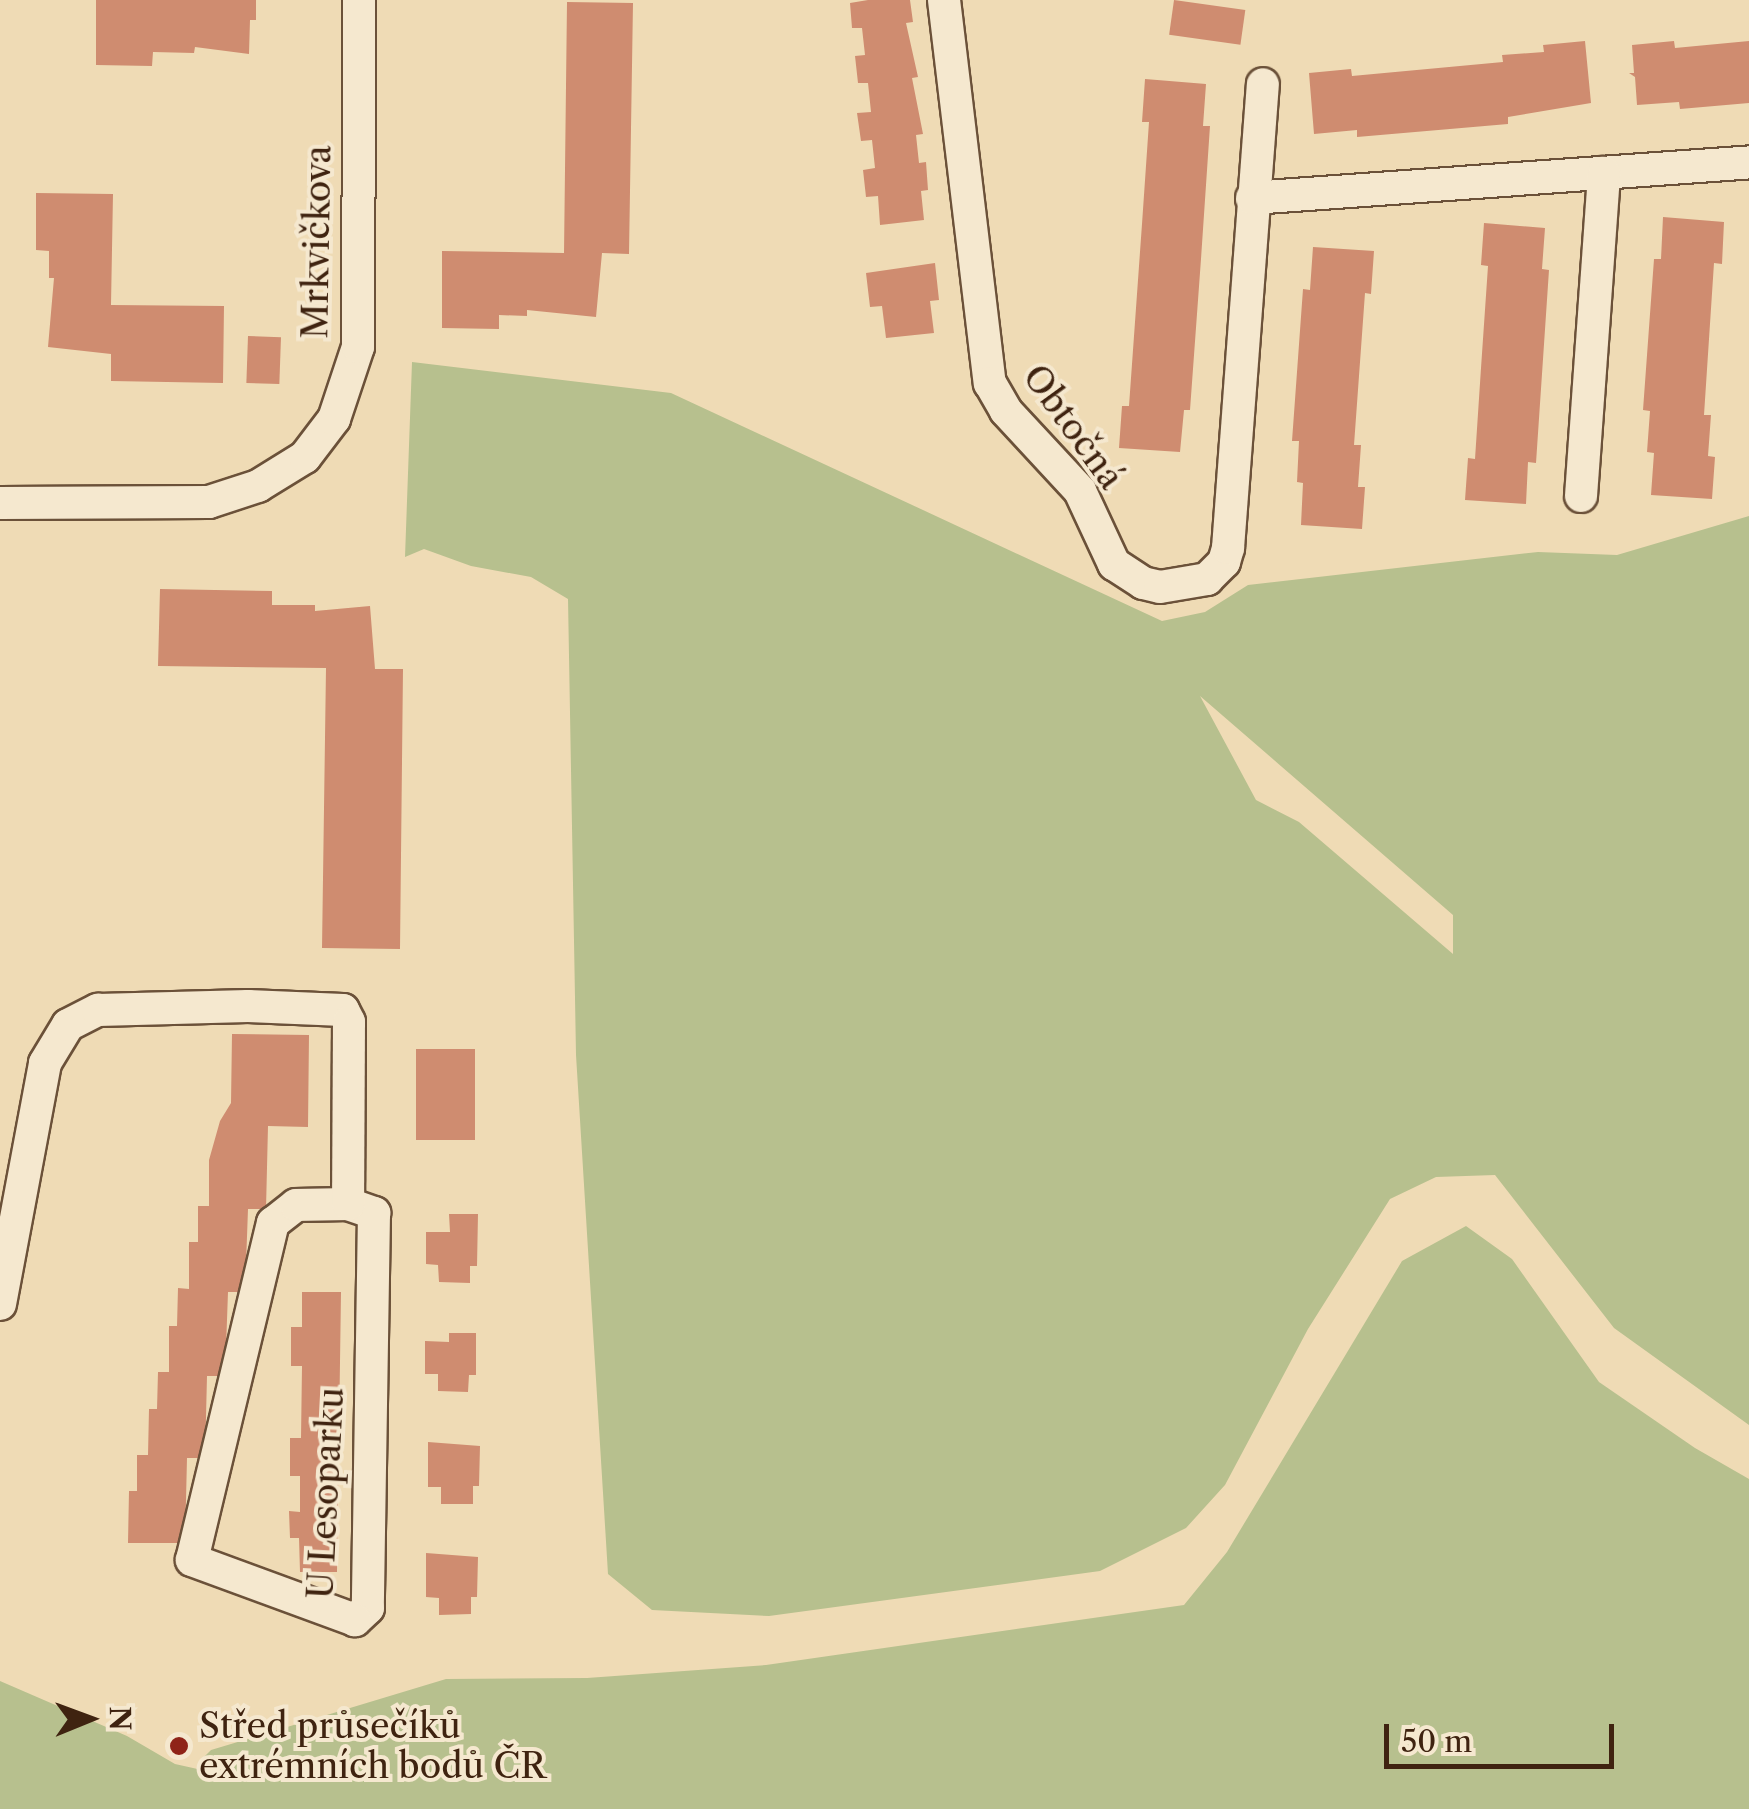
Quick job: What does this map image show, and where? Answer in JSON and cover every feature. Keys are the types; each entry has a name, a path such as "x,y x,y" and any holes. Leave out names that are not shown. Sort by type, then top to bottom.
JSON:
{"street":[{"name":"Mrkvičkova","path":"0,502 209,502 258,486 305,457 334,419 358,347 359,0"},
{"name":"Obtočná","path":"944,0 982,345 997,399 1071,479 1114,564 1128,575 1160,586 1194,585 1207,580 1224,562 1263,84"},
{"path":"1252,198 1749,162"},
{"path":"1581,496 1604,173"},
{"path":"0,1304 45,1063 68,1025 98,1010 340,1008 349,1022 348,1204"},
{"name":"U Lesoparku","path":"348,1204 374,1212 368,1608 355,1620 192,1560 274,1223 296,1205 348,1204"}],"green space":[{"path":"412,362 671,393 1162,621 1205,612 1248,585 1538,552 1617,555 1749,516 1749,1425 1614,1328 1495,1175 1436,1177 1390,1199 1308,1329 1225,1485 1186,1528 1100,1571 769,1616 652,1610 608,1574 576,1055 568,599 531,577 471,566 424,549 405,557","holes":["1200,696 1453,915 1453,954 1299,822 1256,800"]},
{"path":"1466,1226 1512,1259 1599,1382 1695,1448 1749,1479 1749,1809 0,1809 0,1681 127,1736 175,1764 202,1770 203,1758 211,1750 446,1679 587,1678 766,1665 1184,1605 1227,1552 1402,1261"}],"building":[{"path":"96,0 256,0 256,20 250,20 249,54 195,47 194,53 153,52 152,66 96,65"},
{"path":"910,0 913,22 906,23 918,77 912,78 923,134 916,135 919,163 926,162 928,190 921,191 924,220 880,225 878,196 866,197 863,170 875,168 872,140 861,141 857,113 871,112 868,83 858,83 855,56 865,55 862,28 852,28 850,3"},
{"path":"1174,0 1245,10 1240,45 1169,35"},
{"path":"567,2 633,3 629,254 602,253 596,317 527,310 527,316 499,315 499,329 442,328 442,251 564,253"},
{"path":"1585,41 1591,103 1508,117 1508,124 1357,137 1357,130 1314,134 1309,73 1351,69 1352,76 1503,62 1502,55 1544,52 1543,45"},
{"path":"1674,41 1675,48 1749,41 1749,103 1680,109 1679,102 1637,105 1635,77 1629,73 1634,73 1632,45"},
{"path":"1145,79 1206,84 1203,126 1210,126 1190,410 1184,410 1180,452 1119,448 1122,406 1129,406 1142,224 1149,122 1142,122"},
{"path":"36,193 113,194 111,305 224,306 223,383 111,381 111,354 48,347 54,278 49,278 49,251 36,250"},
{"path":"1663,217 1724,222 1722,264 1714,263 1704,415 1711,415 1708,456 1715,457 1712,499 1651,495 1654,453 1647,452 1650,411 1643,410 1654,259 1661,259"},
{"path":"1484,223 1545,228 1542,269 1549,270 1536,463 1528,462 1526,504 1465,500 1468,458 1475,459 1488,266 1481,265"},
{"path":"1313,247 1374,251 1371,294 1365,293 1354,445 1361,445 1358,487 1365,487 1362,529 1301,525 1299,441 1292,441 1303,289 1310,290"},
{"path":"935,263 939,300 930,301 934,333 886,338 882,306 870,307 866,273"},
{"path":"248,336 281,337 279,384 246,383"},
{"path":"160,589 272,591 272,605 315,605 315,611 370,606 375,669 403,669 400,949 322,948 326,668 158,666"},
{"path":"232,1034 309,1035 308,1127 268,1126 266,1209 248,1209 245,1292 228,1292 225,1376 207,1376 205,1458 187,1458 185,1543 128,1543 129,1491 137,1491 137,1455 148,1455 149,1409 157,1409 158,1372 169,1372 169,1326 177,1326 178,1288 189,1289 189,1242 198,1242 198,1206 209,1206 209,1160 220,1121 231,1103"},
{"path":"416,1049 475,1049 475,1140 416,1140"},
{"path":"449,1214 478,1214 477,1266 470,1266 470,1283 439,1282 438,1265 426,1264 426,1232 450,1232"},
{"path":"302,1292 341,1292 337,1572 300,1572 299,1538 290,1538 289,1511 300,1512 300,1476 290,1476 290,1438 301,1438 302,1366 291,1366 291,1327 302,1327"},
{"path":"449,1333 476,1333 476,1375 469,1375 468,1392 438,1391 438,1374 425,1374 425,1341 449,1342"},
{"path":"428,1442 480,1446 479,1486 473,1486 473,1504 441,1504 441,1487 428,1487"},
{"path":"426,1553 478,1557 477,1597 471,1597 471,1614 439,1615 439,1598 426,1597"}],"place":[{"name":"Střed průsečíků extrémních bodů ČR","path":"179,1746"}]}
